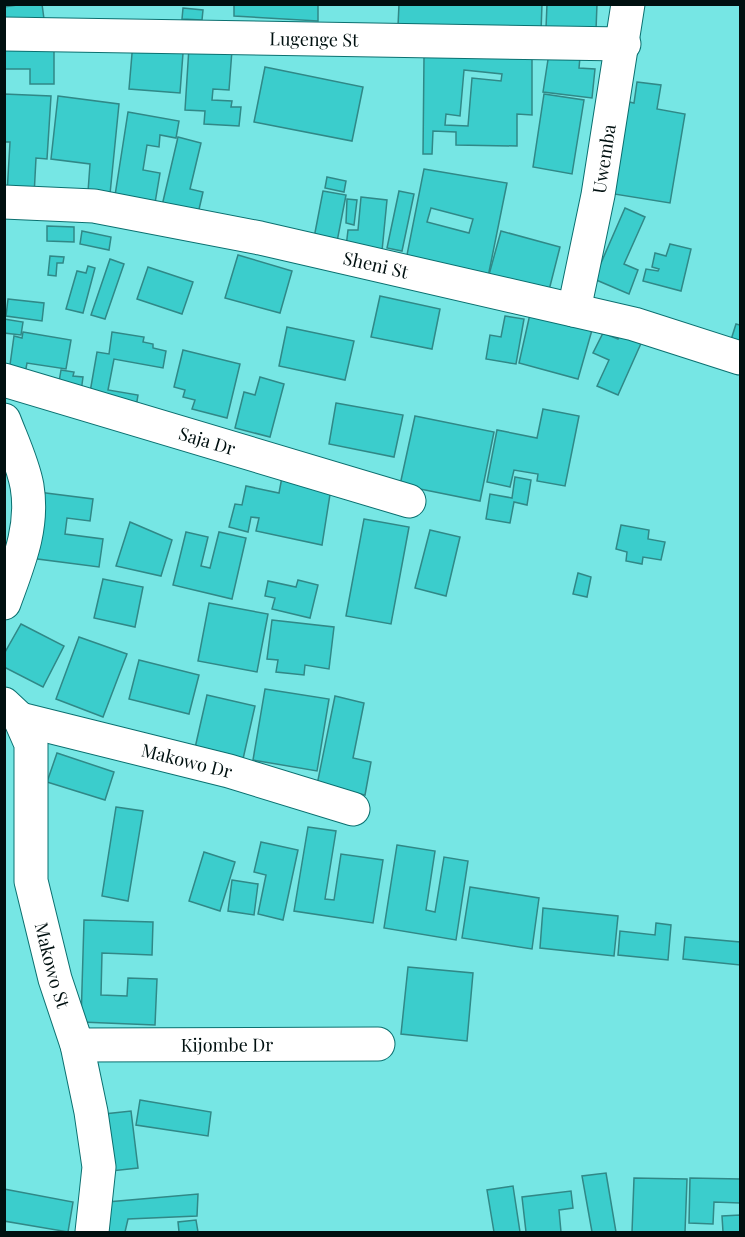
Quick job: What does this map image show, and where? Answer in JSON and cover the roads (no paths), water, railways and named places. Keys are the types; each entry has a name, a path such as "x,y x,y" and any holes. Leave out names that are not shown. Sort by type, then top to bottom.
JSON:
{"street":[{"name":"Uwemba","path":"574,310 598,195 624,44 628,4"},
{"name":"Lugenge St","path":"4,34 624,44"},
{"name":"Sheni St","path":"4,202 94,206 260,238 574,310 680,337 741,358"},
{"name":"Saja Dr","path":"4,380 409,501"},
{"path":"4,420 27,484 29,524 24,548 4,603"},
{"name":"Makowo Dr","path":"12,712 229,771 353,809"},
{"name":"Makowo St","path":"12,712 31,744 31,881 56,979 77,1045 99,1167 92,1233"},
{"name":"Kijombe Dr","path":"77,1045 378,1044"}]}
